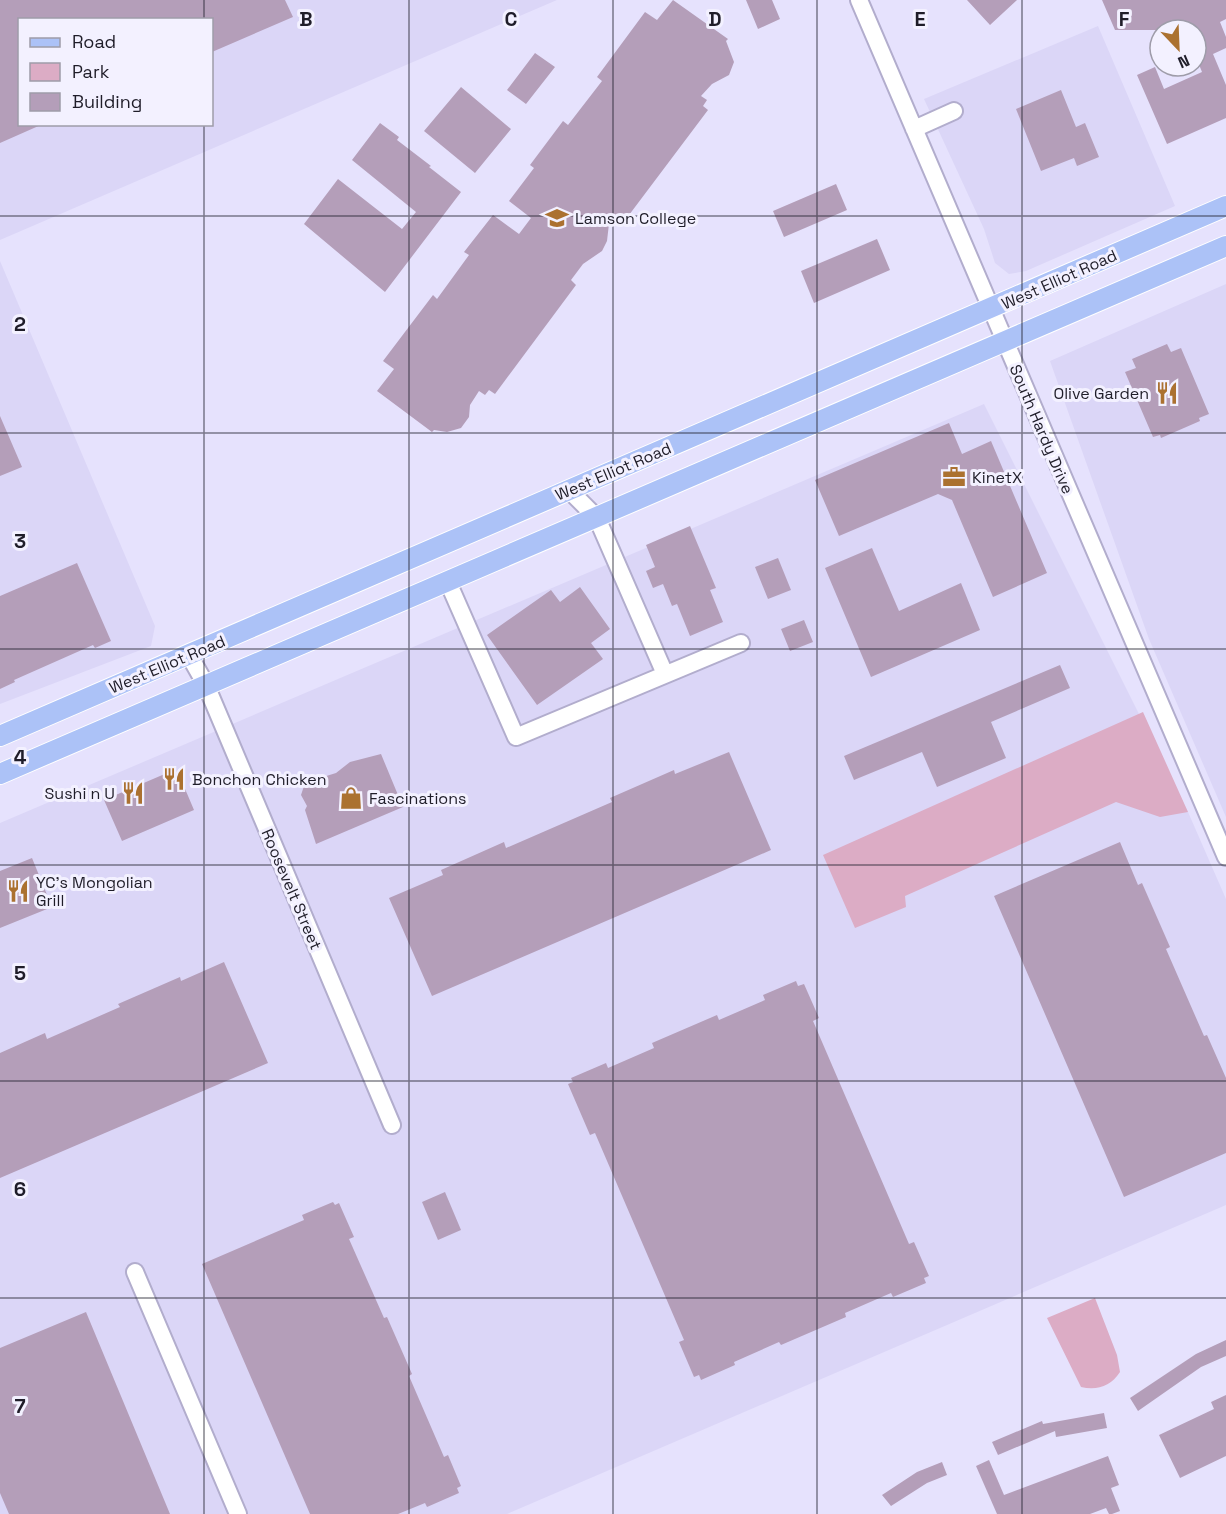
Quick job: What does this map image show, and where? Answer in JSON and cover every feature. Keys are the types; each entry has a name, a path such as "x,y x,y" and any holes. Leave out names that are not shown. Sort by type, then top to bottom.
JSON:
{"main road":[{"name":"West Elliot Road","path":"0,736 1226,206"},
{"path":"0,774 1226,246"}],"street":[{"name":"South Hardy Drive","path":"859,0 1226,857"},
{"path":"915,129 954,111"},
{"path":"569,490 597,518 665,674"},
{"path":"448,582 516,737 741,643"},
{"name":"Roosevelt Street","path":"189,655 206,686 392,1125"},
{"path":"135,1272 238,1514"}],"shaded area":[{"path":"0,0 557,0 0,240"},
{"path":"1098,26 1175,206 1026,271 1009,274 995,263 984,229 924,99"},
{"path":"0,261 155,626 151,646 0,704"},
{"path":"1226,284 1226,817 1149,639 1050,361"},
{"path":"984,404 1188,812 1226,899 1226,1205 507,1514 0,1514 0,823"}],"green space":[{"path":"1143,712 1188,812 1160,817 1116,802 905,896 906,907 855,928 823,855"},
{"path":"1095,1298 1117,1355 1120,1372 1108,1384 1098,1388 1087,1388 1081,1387 1047,1318"}],"building":[{"path":"0,0 285,0 293,17 213,52 213,18 18,18 18,126 38,126 0,143"},
{"path":"673,0 728,39 726,41 734,62 729,75 712,84 701,96 707,100 703,106 708,110 626,219 620,215 616,220 610,215 607,241 602,251 583,264 571,280 576,285 495,394 489,390 485,395 479,391 470,405 469,417 461,428 447,432 434,430 432,432 377,391 394,369 383,361 433,295 437,299 469,255 464,252 493,215 519,234 531,218 509,201 534,168 530,165 563,121 568,125 602,81 597,77 645,12 657,20"},
{"path":"746,0 772,0 780,19 758,29"},
{"path":"967,0 1017,0 990,25"},
{"path":"1102,0 1226,0 1226,19 1220,22 1226,37 1226,48 1213,54 1226,85 1226,118 1167,144 1137,75 1148,70 1148,78 1160,78 1164,89 1189,78 1208,78 1208,18 1148,18 1148,30 1115,30"},
{"path":"535,53 555,67 526,104 507,90"},
{"path":"461,87 511,129 475,173 424,131"},
{"path":"1061,90 1076,127 1085,123 1099,157 1077,166 1074,158 1041,171 1016,109"},
{"path":"380,123 399,137 397,140 461,192 385,292 304,224 338,179 402,229 416,212 352,160"},
{"path":"836,184 847,210 784,237 773,211"},
{"path":"877,239 890,270 814,303 801,271"},
{"name":"Olive Garden","path":"1167,344 1171,352 1181,348 1209,414 1199,418 1200,421 1161,438 1160,435 1153,437 1125,372 1136,368 1132,359"},
{"path":"0,416 22,467 0,476"},
{"path":"949,423 962,454 991,441 1047,573 993,597 952,500 938,494 839,536 815,480"},
{"path":"690,526 716,588 710,590 723,622 690,636 677,604 672,606 663,584 653,588 646,571 655,567 646,545"},
{"path":"872,548 899,611 961,583 980,630 871,677 825,568"},
{"path":"778,558 791,590 768,599 755,567"},
{"path":"77,563 111,641 95,648 93,645 14,680 15,682 0,689 0,596"},
{"path":"580,587 610,629 591,643 603,659 537,705 487,635 551,590 560,602"},
{"path":"804,620 813,642 790,651 781,629"},
{"path":"1060,665 1070,688 991,722 1006,758 937,787 922,752 854,780 844,756"},
{"path":"729,752 771,850 432,996 389,898 443,875 441,870 504,842 506,848 612,802 610,798 674,770 675,774"},
{"name":"Fascinations","path":"381,754 403,807 316,844 305,810 307,806 301,795 304,786 307,782 336,773 350,762"},
{"path":"167,773 180,777 194,810 122,841 104,800"},
{"path":"1120,842 1138,885 1142,883 1170,947 1166,949 1204,1036 1207,1035 1226,1078 1226,1153 1124,1197 994,896"},
{"path":"32,858 52,907 0,928 0,871"},
{"path":"224,962 268,1063 0,1178 0,1053 45,1033 47,1039 120,1007 118,1004 180,977 181,981"},
{"path":"796,981 798,986 804,984 819,1018 813,1021 909,1244 914,1242 929,1276 924,1278 926,1283 893,1297 891,1293 845,1313 846,1317 781,1345 779,1342 701,1380 699,1375 694,1377 679,1342 684,1340 595,1133 590,1135 568,1084 573,1082 571,1078 606,1063 608,1068 654,1048 652,1043 717,1015 719,1020 765,1000 763,995"},
{"path":"445,1192 461,1230 438,1240 422,1202"},
{"path":"333,1202 335,1205 339,1203 354,1237 349,1239 412,1374 409,1376 444,1457 448,1455 461,1486 457,1488 459,1493 427,1507 425,1503 398,1514 310,1514 202,1264 304,1220 302,1215"},
{"path":"86,1312 170,1514 9,1514 0,1493 0,1348"},
{"path":"1226,1340 1226,1356 1201,1367 1138,1411 1130,1398 1196,1354"},
{"path":"1226,1395 1226,1456 1180,1478 1159,1435 1214,1409 1211,1402"},
{"path":"1104,1413 1107,1428 1056,1437 1055,1431 998,1455 992,1442 1042,1421 1043,1424"},
{"path":"1108,1456 1119,1485 1111,1488 1120,1511 1112,1514 1109,1514 1106,1508 1090,1514 997,1514 976,1466 989,1460 1004,1495"},
{"path":"942,1462 947,1475 927,1483 891,1506 882,1495 917,1472"}],"place":[{"name":"Lamson College","path":"557,218"},
{"name":"Olive Garden","path":"1167,393"},
{"name":"KinetX","path":"954,477"},
{"name":"Bonchon Chicken","path":"174,779"},
{"name":"Sushi n U","path":"133,793"},
{"name":"Fascinations","path":"351,798"},
{"name":"YC's Mongolian Grill","path":"18,891"}]}
